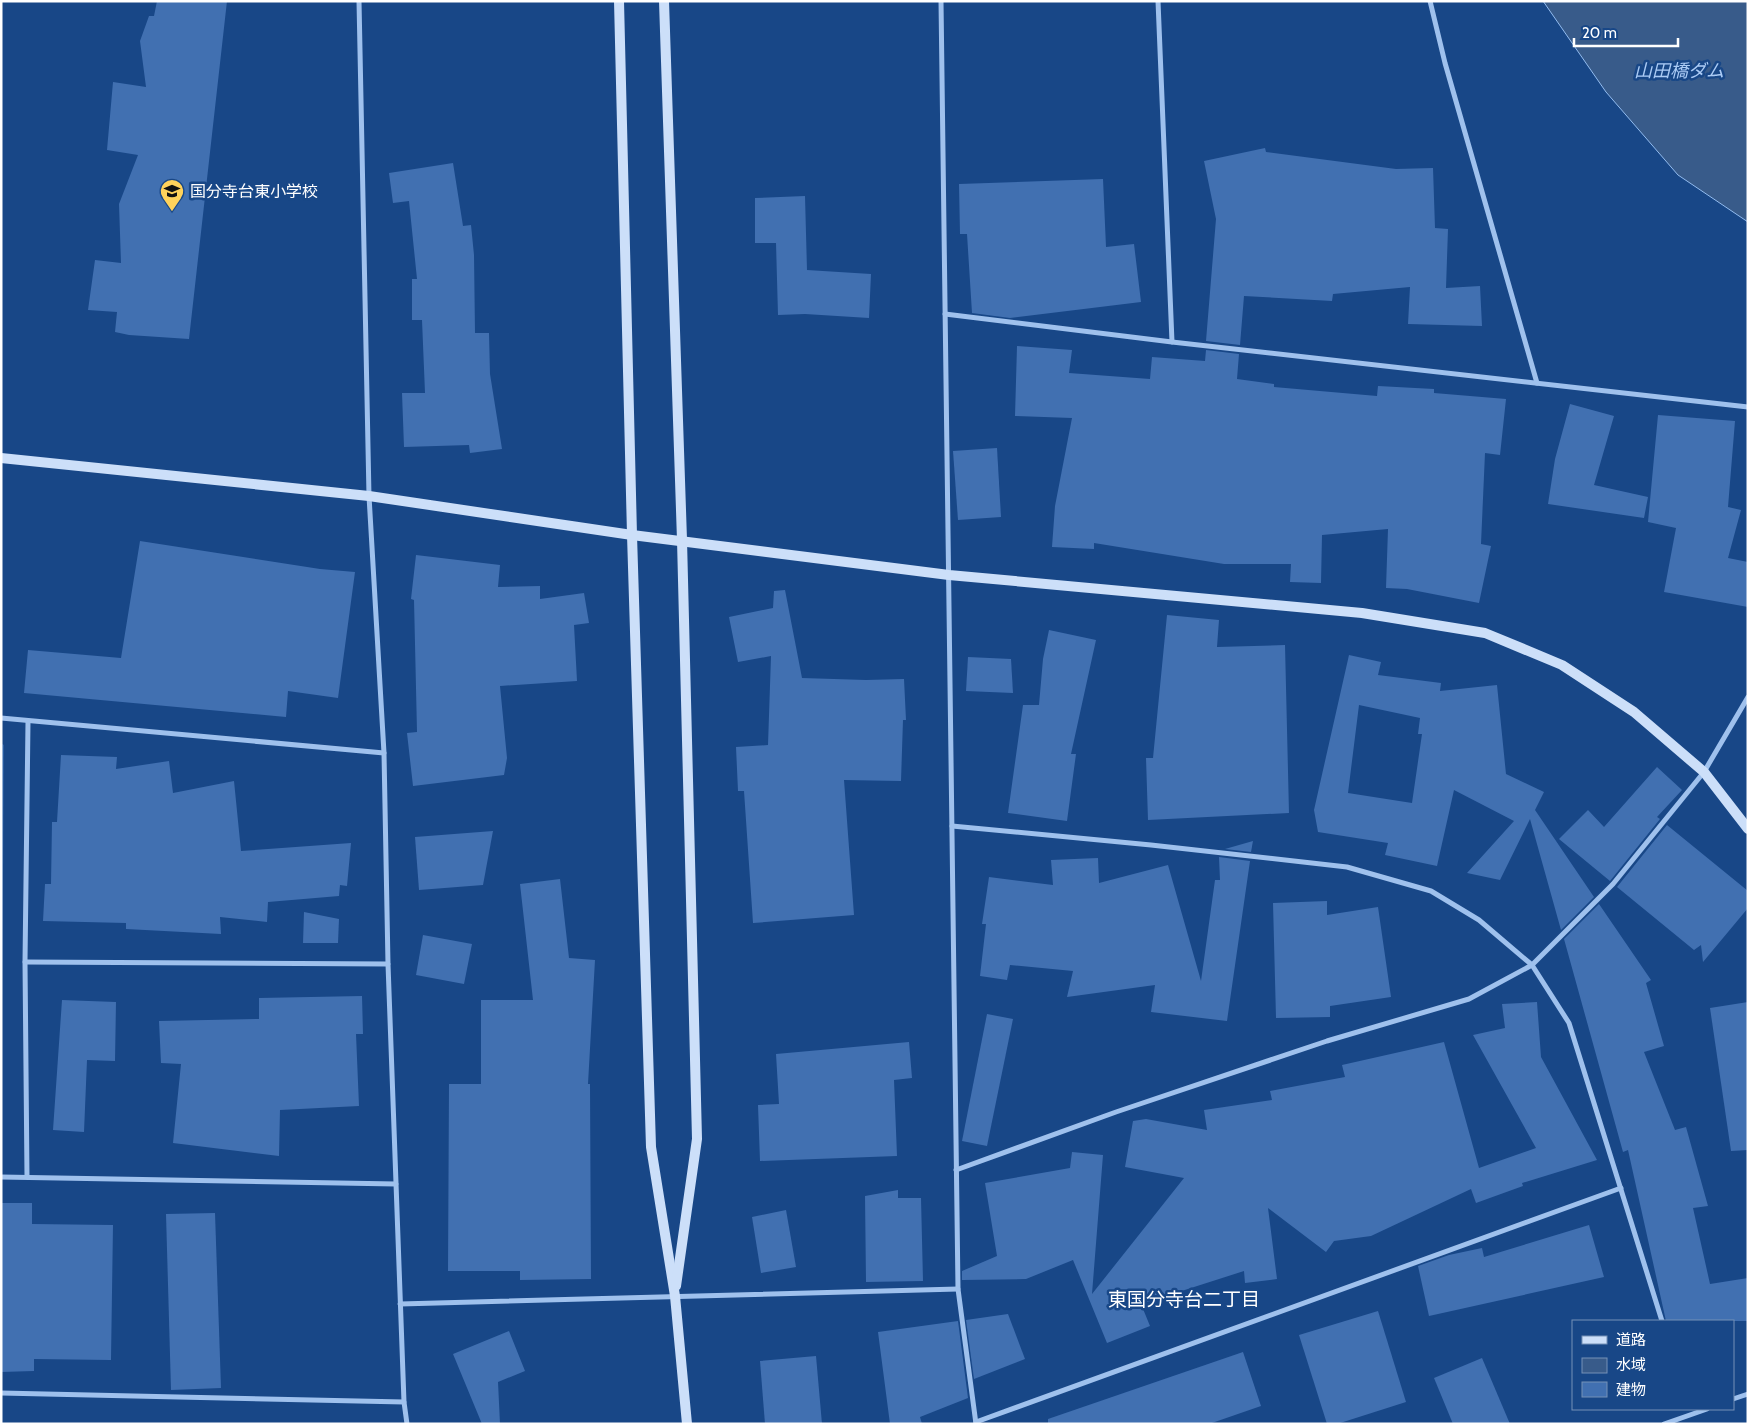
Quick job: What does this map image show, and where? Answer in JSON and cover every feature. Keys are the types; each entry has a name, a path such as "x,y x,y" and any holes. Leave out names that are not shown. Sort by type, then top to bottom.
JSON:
{"street":[{"path":"360,1 369,496 384,753 388,964 406,1424"},
{"path":"619,1 632,536 651,1147 675,1296 687,1424"},
{"path":"664,1 682,540 696,1138 675,1296"},
{"path":"941,1 958,1289 976,1423 1621,1188"},
{"path":"1158,1 1172,342"},
{"path":"1430,1 1445,63 1537,383"},
{"path":"945,314 1172,342 1748,407"},
{"path":"1,458 369,496 632,536 682,540 948,574 1362,613 1485,634 1562,665 1634,712 1704,772 1748,829"},
{"path":"956,1170 1116,1112 1327,1041 1469,999 1532,965 1613,884 1704,772 1748,697"},
{"path":"1,718 28,722 384,753"},
{"path":"27,1177 25,962 28,722"},
{"path":"952,826 1151,845 1347,867 1431,891 1479,920 1532,965 1570,1023 1662,1320"},
{"path":"25,962 388,964"},
{"path":"1,1177 396,1184"},
{"path":"400,1304 958,1289"},
{"path":"1,1393 404,1402"},
{"path":"1734,1400 1748,1394"},
{"path":"1664,1424 1690,1412"}],"shaded area":[{"path":"1,743 4,745 1,1141"}],"water":[{"name":"山田橋ダム","path":"1543,1 1748,1 1748,222 1678,175 1606,92"}],"building":[{"path":"157,1 227,1 189,339 129,335 115,332 117,312 88,310 95,260 121,263 119,204 138,155 107,150 113,82 146,87 140,41 149,16 154,16"},
{"path":"1265,148 1266,152 1396,169 1433,168 1435,228 1448,229 1446,288 1480,286 1482,326 1408,324 1410,287 1333,294 1332,301 1244,296 1240,345 1206,341 1216,219 1204,161"},
{"path":"453,163 463,226 471,225 474,255 475,333 489,333 490,374 502,449 470,453 469,445 404,447 402,393 425,393 422,320 412,320 412,279 417,279 409,201 393,203 389,173"},
{"path":"1103,179 1106,247 1134,244 1141,302 1010,318 972,313 967,234 960,234 959,184"},
{"path":"805,196 807,270 871,274 869,318 805,314 778,315 776,243 755,243 755,198"},
{"path":"1017,346 1072,350 1069,373 1150,379 1152,357 1205,361 1206,350 1239,354 1237,379 1274,384 1274,387 1377,396 1378,386 1434,389 1434,393 1506,399 1500,455 1485,453 1481,544 1491,546 1479,603 1407,589 1386,588 1388,529 1322,535 1321,583 1290,582 1291,564 1224,564 1094,543 1094,549 1052,547 1055,506 1072,418 1015,416"},
{"path":"1570,404 1614,416 1594,485 1648,497 1644,518 1548,504 1555,459"},
{"path":"1658,415 1735,421 1728,507 1741,510 1728,558 1748,562 1748,607 1664,592 1676,528 1648,522"},
{"path":"997,448 1001,517 958,520 953,451"},
{"path":"140,541 320,569 355,572 338,698 288,691 286,717 24,693 28,650 121,658"},
{"path":"416,555 500,565 498,587 540,586 540,599 584,593 589,623 574,625 577,681 500,686 507,758 504,775 413,786 407,733 417,732 414,600 411,599"},
{"path":"785,590 802,678 904,679 906,720 903,720 901,781 844,780 854,915 753,923 744,791 738,791 736,747 768,745 771,656 738,662 729,617 773,608 774,591"},
{"path":"1167,615 1219,620 1217,647 1285,645 1289,813 1148,820 1146,758 1153,758"},
{"path":"1049,630 1096,640 1071,754 1076,754 1067,821 1008,813 1023,705 1039,705 1043,659"},
{"path":"1349,655 1381,662 1378,675 1441,683 1440,691 1497,685 1506,774 1544,792 1535,810 1594,897 1561,930 1530,819 1500,880 1467,873 1514,821 1454,790 1437,866 1385,855 1388,843 1318,832 1314,810","holes":["1359,705 1420,718 1418,734 1422,734 1412,803 1348,793"]},
{"path":"968,657 1011,659 1013,693 966,691"},
{"path":"61,755 117,757 116,769 169,761 173,793 234,781 241,851 351,843 347,886 340,885 339,896 268,902 267,922 220,917 221,934 126,929 126,923 43,921 45,884 51,884 52,822 57,822"},
{"path":"1657,767 1682,790 1657,817 1660,819 1610,881 1559,839 1588,810 1604,827"},
{"path":"1667,825 1748,891 1748,908 1703,962 1701,945 1694,950 1617,887"},
{"path":"493,831 483,885 419,890 415,837"},
{"path":"1253,841 1251,852 1225,849"},
{"path":"1219,857 1250,861 1227,1021 1151,1012 1155,985 1067,997 1073,971 1010,965 1007,980 980,976 986,924 982,924 989,877 1053,885 1051,860 1098,858 1099,883 1168,865 1201,981 1215,880 1220,880"},
{"path":"560,879 569,958 595,960 588,1084 590,1084 591,1279 520,1280 520,1271 448,1271 449,1084 481,1084 481,1000 533,1000 520,884"},
{"path":"1327,901 1327,915 1378,907 1391,997 1330,1006 1330,1017 1276,1018 1273,903"},
{"path":"1599,904 1651,980 1646,983 1664,1046 1644,1052 1675,1130 1686,1127 1708,1206 1693,1208 1710,1284 1748,1278 1748,1321 1666,1320 1628,1150 1623,1152 1564,939"},
{"path":"304,912 339,919 338,943 303,943"},
{"path":"423,935 472,944 464,984 416,975"},
{"path":"362,996 363,1034 356,1034 359,1106 280,1110 279,1156 173,1143 181,1064 161,1063 159,1021 259,1019 259,998"},
{"path":"62,1000 116,1002 115,1061 87,1060 84,1132 53,1130"},
{"path":"1537,1002 1541,1057 1597,1160 1522,1183 1523,1186 1476,1203 1471,1189 1371,1236 1334,1241 1326,1252 1268,1208 1277,1279 1245,1283 1244,1271 1141,1304 1150,1326 1107,1343 1073,1260 1026,1279 962,1280 962,1271 997,1256 985,1183 1070,1168 1072,1152 1103,1155 1092,1294 1184,1178 1125,1167 1133,1121 1146,1119 1207,1130 1204,1110 1272,1100 1270,1091 1345,1077 1342,1065 1444,1042 1479,1168 1536,1148 1473,1035 1505,1028 1502,1004"},
{"path":"1748,1002 1748,1150 1731,1151 1710,1008"},
{"path":"987,1014 1013,1019 987,1146 962,1141"},
{"path":"909,1042 912,1078 894,1080 897,1156 760,1161 758,1105 779,1104 776,1054"},
{"path":"898,1190 898,1198 921,1198 923,1281 866,1282 865,1196"},
{"path":"1,1203 32,1203 32,1224 113,1225 111,1360 34,1359 34,1371 1,1372"},
{"path":"786,1210 796,1267 761,1273 752,1217"},
{"path":"215,1213 221,1388 171,1390 166,1214"},
{"path":"1589,1225 1604,1277 1429,1316 1418,1266 1449,1255 1482,1248 1484,1257"},
{"path":"1378,1311 1406,1402 1337,1424 1327,1424 1299,1335"},
{"path":"1008,1314 1025,1359 974,1379 966,1320"},
{"path":"958,1321 968,1398 920,1417 922,1424 890,1424 878,1332"},
{"path":"509,1331 525,1371 498,1382 500,1424 482,1424 453,1354"},
{"path":"1243,1352 1261,1406 1209,1424 1048,1424 1048,1419"},
{"path":"816,1356 822,1424 765,1424 760,1361"},
{"path":"1482,1358 1510,1424 1453,1424 1434,1378"}],"place":[{"name":"国分寺台東小学校","path":"172,212"}],"district":[{"name":"東国分寺台二丁目","path":"1184,1299"}]}
